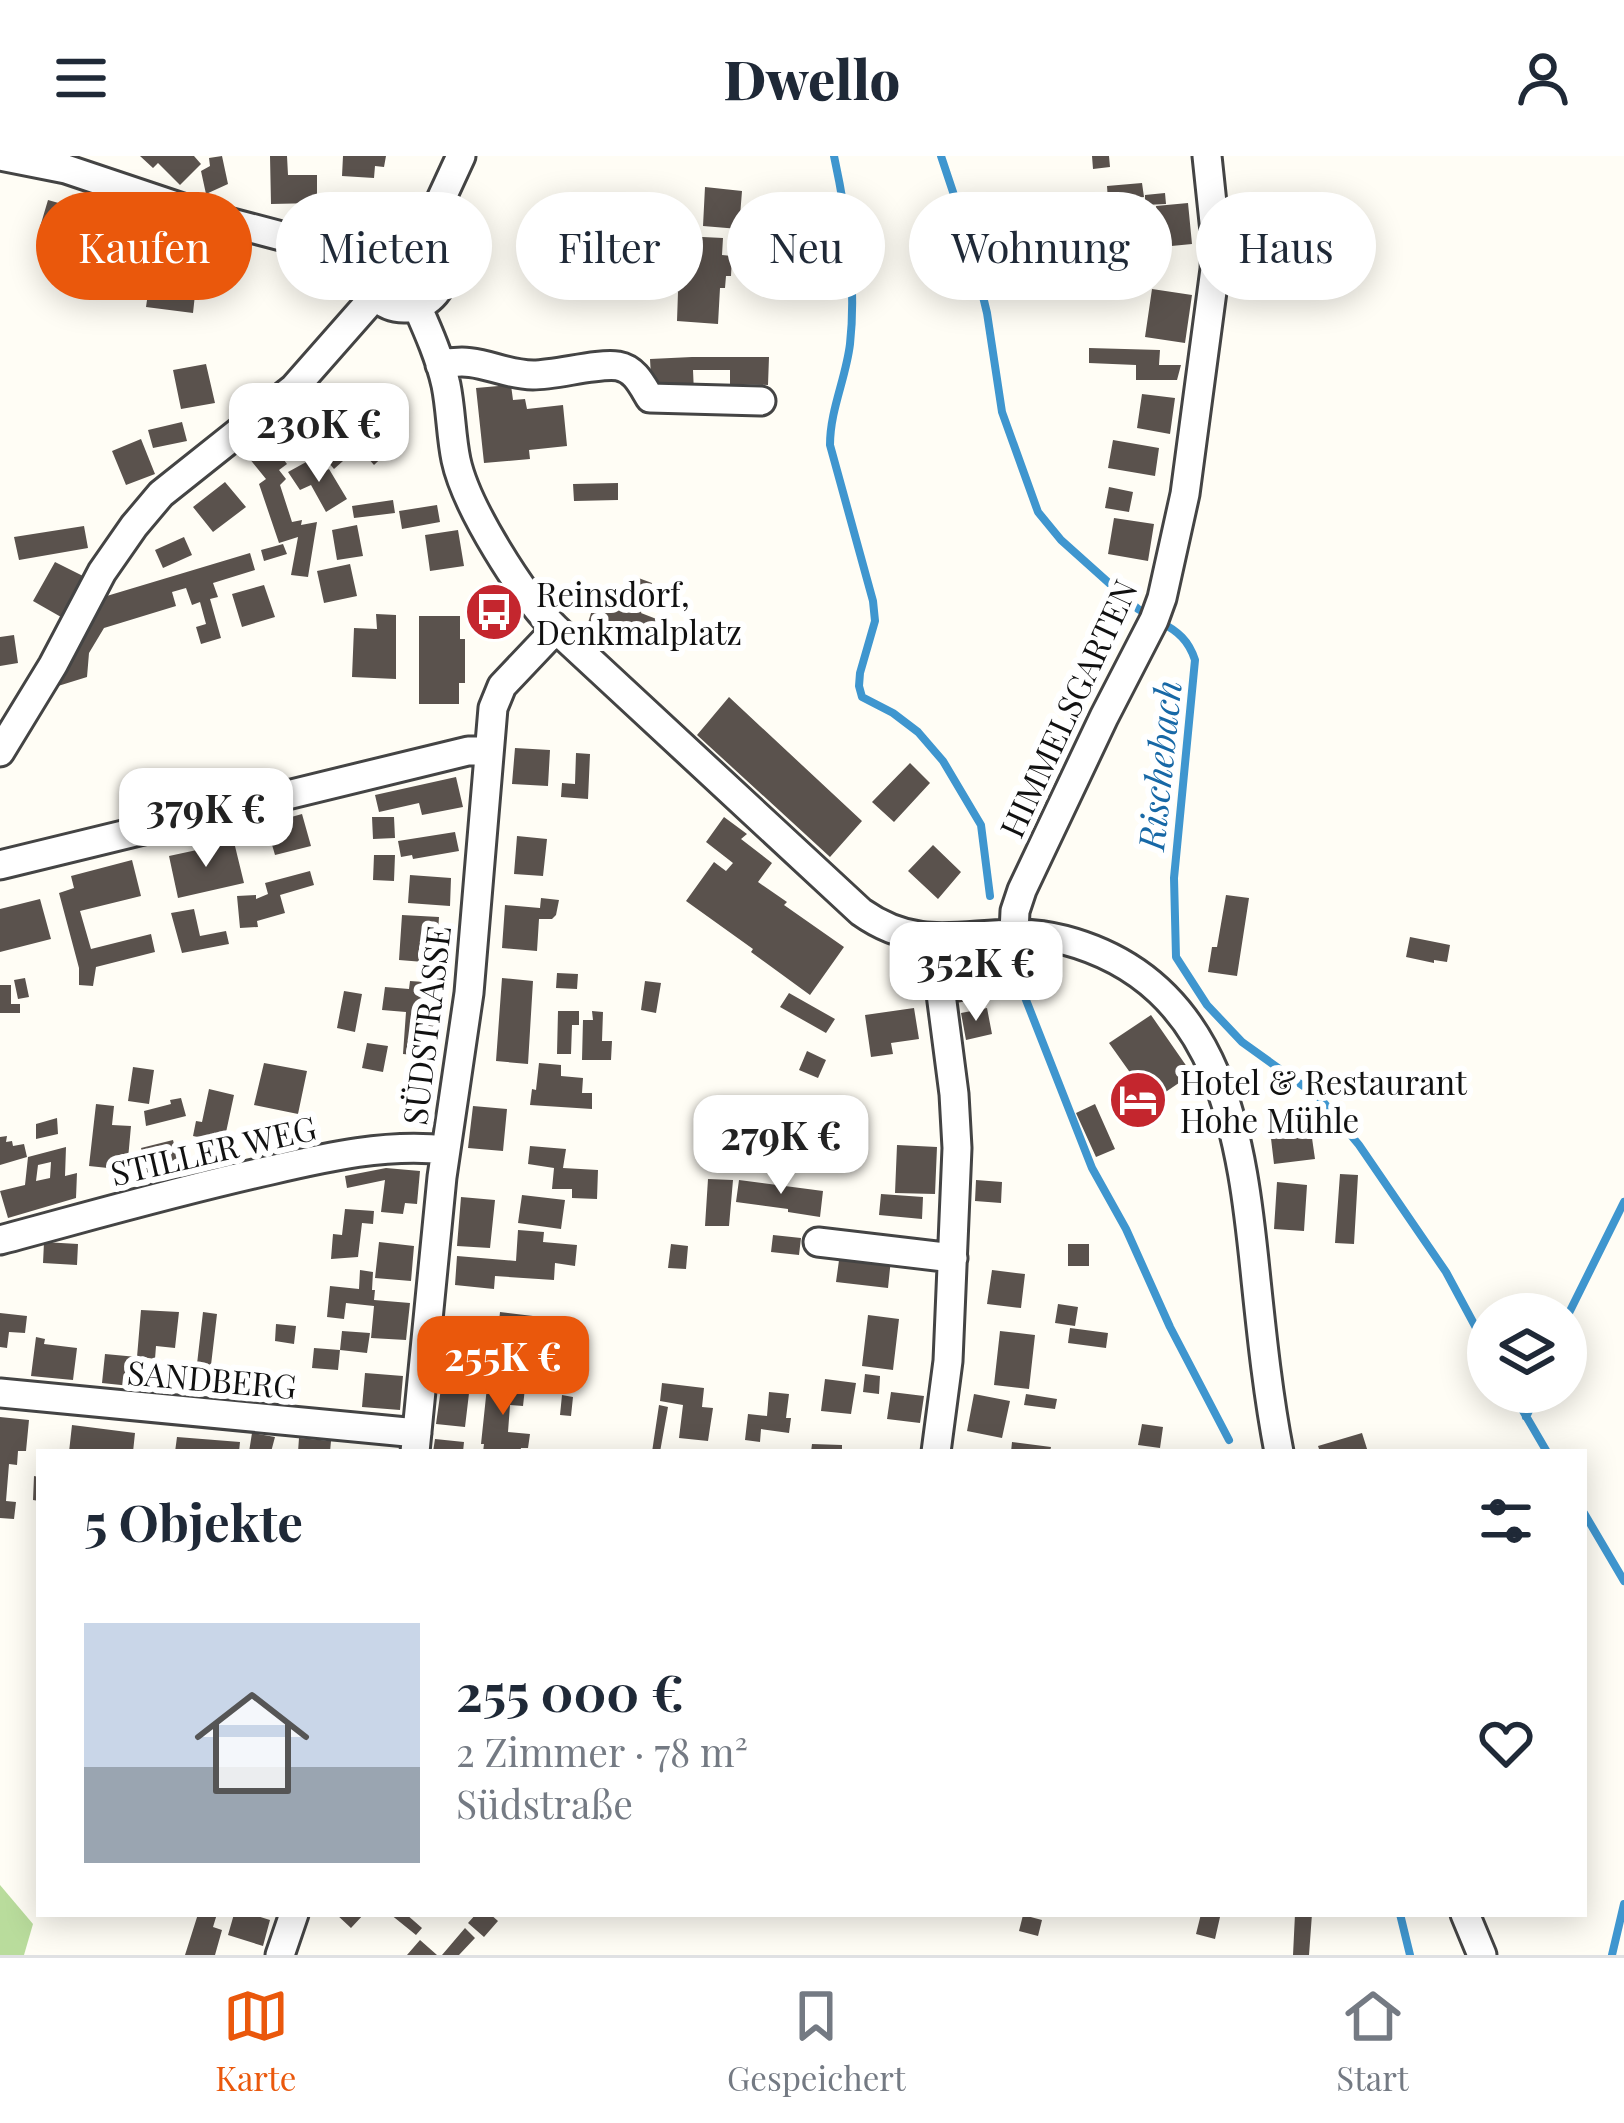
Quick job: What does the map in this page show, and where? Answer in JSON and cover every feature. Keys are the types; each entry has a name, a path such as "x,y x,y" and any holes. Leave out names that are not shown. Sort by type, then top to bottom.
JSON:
{"street":[{"path":"0,156 68,163 209,218 276,235"},
{"path":"444,192 461,156"},
{"name":"HIMMELSGARTEN","path":"1015,932 1022,890 1162,598 1185,494 1215,268 1207,156"},
{"path":"0,752 102,572 147,509 294,388 371,300"},
{"path":"382,300 394,307 424,300"},
{"path":"417,305 440,365 455,458 465,488 528,599 861,912 896,933 934,940 1015,932 1078,944 1132,970 1174,1007 1205,1050 1228,1103 1240,1150 1279,1449"},
{"path":"440,365 476,361 509,373 537,375 618,366 634,374 650,398 761,401"},
{"name":"SÜDSTRASSE","path":"416,1443 446,1150 469,993 487,752 496,695 556,629"},
{"path":"0,865 468,751 487,752"},
{"path":"934,940 956,1123 948,1361 936,1449"},
{"name":"STILLER WEG","path":"0,1240 289,1166 361,1152 446,1150"},
{"path":"818,1243 953,1258"},
{"name":"SANDBERG","path":"0,1394 416,1443"},
{"path":"280,1955 293,1917"},
{"path":"1466,1917 1482,1955"}],"green space":[{"path":"0,1885 33,1924 24,1955 0,1955"}],"building":[{"path":"140,156 194,156 201,164 180,185 158,163 153,168"},
{"path":"222,156 228,184 206,192 201,171 210,166 209,158"},
{"path":"270,156 287,156 288,175 317,175 317,192 276,192 276,204 271,204"},
{"path":"343,156 386,156 384,167 375,166 374,178 342,176"},
{"path":"1092,156 1109,156 1110,167 1093,169"},
{"path":"1142,183 1143,192 1107,192 1107,186"},
{"path":"705,187 742,191 727,192 727,228 703,226"},
{"path":"1188,203 1192,244 1172,246 1172,204"},
{"path":"703,237 723,238 727,276 725,288 720,288 718,324 677,321 678,300 703,300"},
{"path":"1172,292 1192,295 1185,343 1145,337 1150,300 1172,300"},
{"path":"147,300 194,300 193,313 146,307"},
{"path":"1089,348 1160,350 1159,365 1181,365 1177,380 1136,380 1136,365 1089,363"},
{"path":"769,357 768,385 730,384 730,370 693,370 694,393 652,394 650,359"},
{"path":"206,364 215,403 181,409 173,370"},
{"path":"511,385 513,400 525,399 527,409 563,405 567,446 529,450 530,459 484,463 476,388"},
{"path":"349,387 398,442 374,465 325,408"},
{"path":"1142,394 1175,398 1170,434 1137,428"},
{"path":"182,422 187,441 153,448 148,430"},
{"path":"141,439 155,474 126,485 112,451"},
{"path":"1113,440 1159,448 1155,476 1108,468"},
{"path":"341,441 352,453 334,469 323,456"},
{"path":"271,443 287,464 279,470 286,479 280,485 292,522 317,522 308,577 291,575 298,537 279,543 259,484 266,479 249,458"},
{"path":"308,461 317,475 329,469 347,499 326,512 311,485 300,490 288,472"},
{"path":"225,482 246,507 213,532 193,507"},
{"path":"618,483 618,500 574,501 573,484"},
{"path":"1109,487 1133,492 1129,512 1105,508"},
{"path":"393,500 395,513 354,518 352,506"},
{"path":"437,505 440,522 402,529 399,511"},
{"path":"1114,518 1154,524 1148,561 1108,554"},
{"path":"357,525 363,556 337,560 332,530"},
{"path":"84,526 88,548 19,560 14,537"},
{"path":"458,530 464,566 430,571 425,535"},
{"path":"184,537 192,555 163,568 155,550"},
{"path":"283,544 287,554 264,561 261,550"},
{"path":"250,553 255,570 213,583 218,597 210,599 221,638 201,644 196,627 206,624 200,602 192,605 186,588 172,592 176,606 104,628 89,653 87,677 58,686 100,598"},
{"path":"55,562 83,576 61,617 33,601"},
{"path":"350,564 357,596 324,603 317,571"},
{"path":"633,576 652,583 641,613 659,620 649,649 587,626 596,597 622,606"},
{"path":"264,585 275,617 242,627 232,594"},
{"path":"376,614 396,615 396,679 352,677 354,628 377,629"},
{"path":"419,616 460,616 465,683 459,683 459,704 419,704"},
{"path":"14,635 18,663 0,666 0,637"},
{"path":"729,697 862,821 830,857 697,735"},
{"path":"515,748 550,750 548,786 512,784"},
{"path":"576,753 590,754 588,799 561,797 562,783 575,784"},
{"path":"910,763 930,783 894,822 872,802"},
{"path":"456,777 463,807 422,815 419,803 379,812 375,795"},
{"path":"302,814 311,846 275,855 266,824"},
{"path":"372,817 394,817 395,838 373,839"},
{"path":"724,817 747,834 741,839 772,863 758,882 844,947 810,995 686,901 714,862 726,871 733,863 706,842"},
{"path":"455,832 459,851 401,857 398,841"},
{"path":"517,836 547,839 543,876 514,874"},
{"path":"234,842 244,883 178,898 169,856"},
{"path":"933,845 961,872 938,899 908,871"},
{"path":"374,855 395,855 394,881 373,880"},
{"path":"132,860 141,896 80,911 91,949 151,934 155,952 96,967 93,986 79,985 79,968 59,893 74,888 71,876"},
{"path":"310,871 314,885 280,895 285,913 257,921 258,927 240,928 237,896 256,895 256,899 268,894 265,883"},
{"path":"410,875 451,878 450,906 408,903"},
{"path":"1226,895 1249,898 1237,976 1208,972"},
{"path":"541,898 559,900 552,919 539,919 537,951 502,948 505,905 540,908"},
{"path":"40,899 51,939 0,952 0,909"},
{"path":"194,909 200,936 226,931 229,944 182,953 171,913"},
{"path":"402,915 439,917 436,963 399,960"},
{"path":"1410,937 1450,945 1447,962 1406,957"},
{"path":"983,958 986,974 994,972 998,989 989,991 991,997 956,1003 948,964"},
{"path":"557,973 578,974 577,989 556,988"},
{"path":"25,978 29,997 18,999 14,980"},
{"path":"502,978 533,981 528,1064 496,1061"},
{"path":"410,981 439,983 433,1057 403,1054 406,1012 382,1010 385,987 409,989"},
{"path":"645,981 661,983 656,1013 641,1010"},
{"path":"0,985 11,985 11,1004 20,1004 20,1013 0,1013"},
{"path":"344,991 362,994 355,1032 337,1028"},
{"path":"789,993 835,1019 826,1033 780,1007"},
{"path":"914,1008 919,1039 891,1043 893,1054 871,1057 865,1015"},
{"path":"987,1008 992,1034 966,1040 961,1013"},
{"path":"558,1011 579,1011 579,1025 572,1025 571,1054 557,1054"},
{"path":"592,1011 603,1012 602,1041 612,1041 611,1060 582,1060 583,1020 593,1020"},
{"path":"1151,1015 1192,1074 1151,1102 1109,1043"},
{"path":"367,1043 388,1046 383,1072 362,1068"},
{"path":"807,1051 826,1060 818,1078 799,1070"},
{"path":"264,1063 307,1071 298,1114 254,1105"},
{"path":"539,1063 561,1065 561,1076 583,1078 582,1093 592,1093 592,1109 530,1105"},
{"path":"133,1067 154,1070 149,1104 128,1101"},
{"path":"209,1089 234,1095 219,1165 203,1161 207,1139 193,1136 196,1121 202,1122"},
{"path":"739,1097 763,1098 762,1133 737,1132"},
{"path":"181,1098 186,1116 146,1126 144,1111"},
{"path":"96,1104 114,1106 112,1125 131,1126 127,1170 89,1166"},
{"path":"1095,1104 1115,1149 1096,1157 1076,1113"},
{"path":"473,1106 507,1109 503,1151 468,1148"},
{"path":"781,1110 820,1111 818,1152 780,1156"},
{"path":"57,1118 58,1134 36,1139 36,1124"},
{"path":"1310,1124 1315,1159 1274,1164 1270,1130"},
{"path":"7,1136 6,1142 12,1141 13,1146 24,1144 27,1157 0,1165 0,1137"},
{"path":"173,1140 182,1175 150,1183 141,1148"},
{"path":"897,1145 937,1147 935,1194 895,1193"},
{"path":"530,1146 566,1149 563,1168 598,1170 597,1199 572,1198 572,1189 552,1189 554,1168 528,1164"},
{"path":"66,1147 65,1176 77,1173 76,1198 8,1218 0,1191 25,1185 28,1157","holes":["51,1162 50,1178 36,1181 38,1165"]},
{"path":"386,1168 420,1171 417,1204 405,1203 403,1214 381,1212 385,1180 347,1188 345,1176"},
{"path":"1340,1174 1358,1175 1354,1244 1335,1243"},
{"path":"708,1179 733,1180 729,1226 705,1226"},
{"path":"739,1180 823,1191 820,1217 736,1202"},
{"path":"976,1180 1002,1182 1001,1203 975,1201"},
{"path":"1277,1182 1307,1185 1304,1231 1274,1229"},
{"path":"881,1194 923,1197 922,1219 879,1215"},
{"path":"522,1195 565,1200 561,1229 518,1223"},
{"path":"461,1197 495,1200 490,1248 457,1246"},
{"path":"345,1209 374,1211 373,1224 362,1223 358,1257 331,1259 333,1234 342,1235"},
{"path":"518,1230 544,1232 543,1242 577,1245 575,1266 555,1263 554,1280 495,1276 494,1289 455,1285 457,1256 516,1261"},
{"path":"773,1235 801,1238 799,1255 771,1252"},
{"path":"44,1242 78,1244 77,1265 43,1263"},
{"path":"379,1242 414,1246 411,1281 375,1278"},
{"path":"671,1244 688,1246 686,1269 668,1268"},
{"path":"1068,1244 1089,1244 1089,1266 1068,1266"},
{"path":"840,1253 891,1259 888,1288 836,1282"},
{"path":"360,1270 373,1272 374,1300 410,1303 406,1340 371,1338 374,1306 346,1303 344,1319 327,1317 330,1286 359,1289"},
{"path":"992,1270 1025,1274 1021,1308 987,1304"},
{"path":"1058,1304 1078,1307 1075,1326 1055,1323"},
{"path":"141,1310 179,1312 175,1348 156,1346 155,1359 142,1357 140,1387 102,1383 105,1354 137,1357"},
{"path":"203,1312 217,1314 211,1365 237,1367 234,1396 183,1392 185,1363 197,1364"},
{"path":"500,1312 533,1316 528,1357 508,1355 507,1363 495,1362 497,1348 483,1346 482,1357 475,1356 473,1368 444,1364 449,1325 498,1331"},
{"path":"0,1313 27,1316 25,1333 9,1332 7,1348 0,1347"},
{"path":"868,1315 899,1319 893,1370 862,1366"},
{"path":"541,1319 562,1321 561,1336 540,1333"},
{"path":"276,1324 296,1326 294,1344 275,1341"},
{"path":"1070,1328 1108,1333 1106,1348 1068,1343"},
{"path":"342,1331 370,1333 367,1353 340,1350"},
{"path":"1000,1331 1035,1335 1029,1389 994,1385"},
{"path":"36,1337 45,1339 44,1344 77,1348 73,1380 31,1376"},
{"path":"314,1348 340,1350 338,1370 312,1368"},
{"path":"365,1373 403,1376 400,1410 362,1407"},
{"path":"865,1374 880,1376 879,1394 863,1392"},
{"path":"269,1377 278,1378 276,1400 268,1399"},
{"path":"507,1377 526,1379 523,1406 510,1405 508,1432 530,1434 528,1448 483,1449 487,1387 505,1388"},
{"path":"825,1379 856,1383 851,1414 821,1411"},
{"path":"442,1381 470,1385 465,1427 436,1424"},
{"path":"662,1383 704,1388 702,1407 713,1408 708,1441 679,1438 683,1405 660,1401"},
{"path":"769,1392 789,1394 789,1433 761,1429 760,1442 745,1440 748,1414 767,1416"},
{"path":"891,1392 924,1396 920,1423 887,1419"},
{"path":"974,1394 1010,1401 1002,1438 967,1431"},
{"path":"1026,1394 1057,1399 1055,1409 1024,1405"},
{"path":"562,1395 573,1397 571,1416 560,1415"},
{"path":"659,1405 668,1407 661,1449 652,1449"},
{"path":"0,1417 29,1420 26,1451 18,1451 17,1465 9,1464 6,1501 16,1502 14,1519 0,1518"},
{"path":"1142,1424 1163,1427 1160,1448 1138,1445"},
{"path":"72,1425 135,1433 133,1449 69,1449"},
{"path":"252,1433 275,1437 272,1449 249,1449"},
{"path":"1362,1433 1367,1449 1319,1449"},
{"path":"177,1437 240,1442 239,1449 175,1449"},
{"path":"299,1438 331,1441 330,1449 298,1449"},
{"path":"435,1439 464,1442 463,1449 433,1449"},
{"path":"1012,1442 1051,1447 1051,1449 1011,1449"},
{"path":"812,1444 842,1445 842,1449 811,1449"},
{"path":"197,1917 216,1917 213,1927 222,1930 215,1955 185,1955"},
{"path":"233,1917 270,1920 263,1946 228,1935"},
{"path":"339,1917 361,1917 351,1928"},
{"path":"394,1917 409,1917 422,1928 416,1935"},
{"path":"473,1917 498,1921 484,1937 468,1923"},
{"path":"1022,1917 1042,1920 1038,1936 1019,1931"},
{"path":"1200,1917 1220,1917 1215,1939 1196,1934"},
{"path":"1295,1917 1312,1917 1309,1955 1293,1955"},
{"path":"465,1928 475,1938 459,1955 442,1955"},
{"path":"420,1940 437,1955 407,1955"}],"waterway":[{"path":"834,156 847,226 852,297 850,344 830,445 875,621 859,686 862,697 918,732 943,761 981,825 990,896"},
{"name":"Rischebach","path":"941,156 987,313 1002,412 1038,512 1061,540 1147,614"},
{"name":"Rischebach","path":"1160,622 1182,637 1195,660 1174,878 1176,957 1207,1005 1242,1042 1320,1098 1359,1145 1446,1272 1467,1311"},
{"path":"1006,949 1092,1168 1229,1440"},
{"path":"1579,1293 1624,1202"},
{"name":"Rischebach","path":"1524,1413 1545,1449"},
{"path":"1526,1417 1528,1413"},
{"name":"Rischebach","path":"1587,1518 1624,1581"},
{"name":"Rischebach","path":"1612,1955 1624,1904"},
{"path":"1401,1917 1410,1955"}],"place":[{"name":"Reinsdorf, Denkmalplatz","path":"494,612"},
{"name":"Hotel & Restaurant Hohe Mühle","path":"1138,1100"}]}
